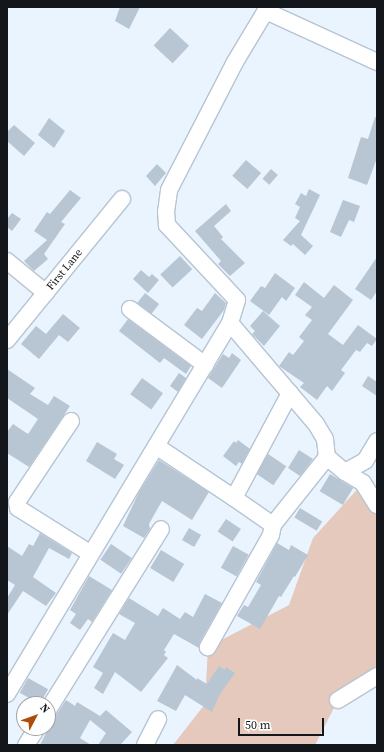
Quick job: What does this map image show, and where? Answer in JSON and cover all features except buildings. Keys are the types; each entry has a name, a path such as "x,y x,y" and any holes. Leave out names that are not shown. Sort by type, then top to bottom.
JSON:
{"street":[{"path":"7,694 230,323 237,300 167,225 166,212 169,190 235,62 267,9 377,62"},
{"name":"First Lane","path":"7,340 122,199"},
{"path":"7,261 46,293"},
{"path":"130,309 205,365"},
{"path":"230,323 316,424 325,439 327,457 345,472 363,483 377,505"},
{"path":"234,498 290,393"},
{"path":"71,421 17,502 18,508 91,554"},
{"path":"345,472 365,461 377,441"},
{"path":"156,446 273,525"},
{"path":"208,647 271,535 273,525 327,457"},
{"path":"56,697 160,529"},
{"path":"338,700 377,676"},
{"path":"145,745 158,718"},
{"path":"26,745 32,736"}],"shaded area":[{"path":"363,483 377,510 377,665 338,700 315,745 173,745 205,704 208,647 289,605 313,538"}]}
